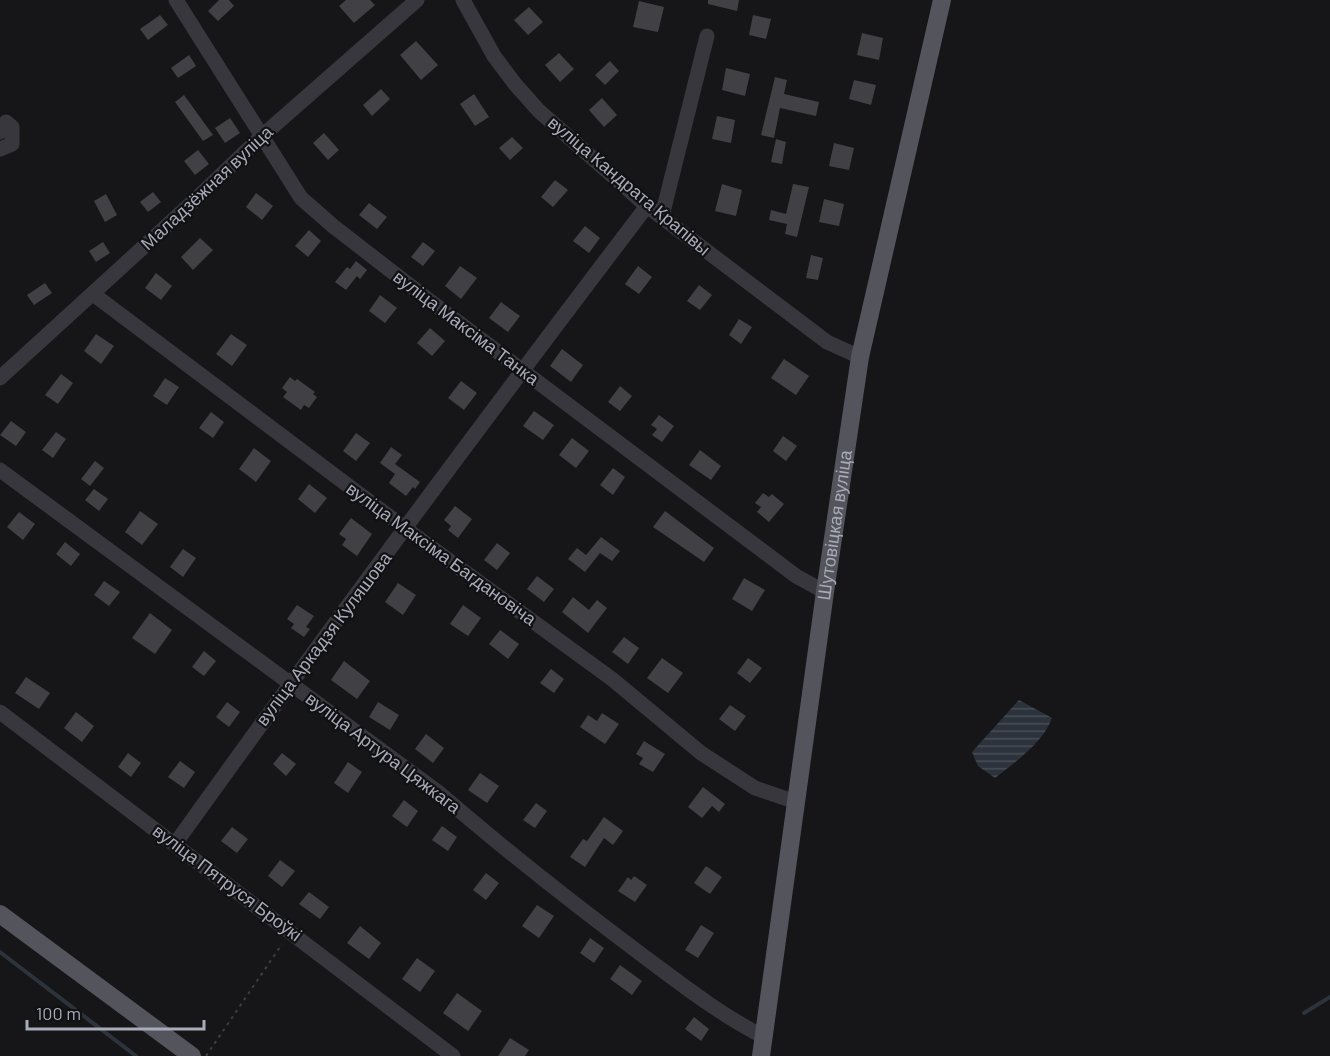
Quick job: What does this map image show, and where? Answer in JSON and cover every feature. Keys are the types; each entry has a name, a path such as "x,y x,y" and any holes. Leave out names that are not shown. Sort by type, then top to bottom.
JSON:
{"main road":[{"name":"Шутовіцкая вуліца","path":"761,1056 860,357 942,0"},
{"path":"0,914 192,1056"}],"street":[{"name":"вуліца Максіма Танка","path":"176,0 301,198 333,226 522,371 796,576 825,592"},
{"name":"Маладзёжная вуліца","path":"0,378 262,136 417,0"},
{"name":"вуліца Кандрата Крапівы","path":"463,0 494,56 539,111 647,206 827,342 860,357"},
{"path":"662,216 707,36"},
{"path":"0,132 6,122 12,127 12,144 0,149"},
{"name":"вуліца Аркадзя Куляшова","path":"175,844 290,684 647,206"},
{"name":"вуліца Максіма Багдановіча","path":"93,294 406,529 612,679 701,753 755,788 796,802"},
{"name":"вуліца Артура Цяжкага","path":"0,470 438,792 599,923 691,993 732,1021 764,1037"},
{"name":"вуліца Пятруся Броўкі","path":"0,712 453,1056"}],"path":[{"path":"206,1056 290,932"}],"shaded area":[{"path":"1019,700 1052,718 1035,744 995,778 978,766 972,752"}],"building":[{"path":"219,0 229,0 234,6 218,21 208,11"},
{"path":"346,0 370,0 375,5 354,23 339,6"},
{"path":"708,0 739,0 737,11 708,4"},
{"path":"639,1 664,7 658,32 633,27"},
{"path":"529,7 543,22 528,35 514,20"},
{"path":"160,15 168,25 148,40 140,29"},
{"path":"753,15 771,19 766,39 749,35"},
{"path":"862,33 883,38 879,60 857,55"},
{"path":"416,41 438,65 421,80 400,55"},
{"path":"559,53 574,69 560,82 545,65"},
{"path":"189,55 196,66 178,78 171,68"},
{"path":"610,61 619,71 605,85 595,75"},
{"path":"726,68 750,74 745,96 722,90"},
{"path":"775,77 787,80 784,94 819,102 816,116 780,108 774,138 761,135"},
{"path":"854,80 876,85 871,105 849,99"},
{"path":"381,89 390,99 372,116 363,105"},
{"path":"474,94 489,117 475,126 460,104"},
{"path":"184,95 213,135 203,141 175,102"},
{"path":"602,98 617,115 604,127 589,110"},
{"path":"717,116 735,120 731,143 712,139"},
{"path":"230,118 240,133 225,143 215,128"},
{"path":"324,133 339,150 328,160 313,143"},
{"path":"512,137 523,148 510,160 499,148"},
{"path":"776,139 786,142 782,164 771,162"},
{"path":"834,143 854,148 849,170 829,166"},
{"path":"198,150 209,164 195,175 184,161"},
{"path":"555,180 568,190 553,207 541,197"},
{"path":"722,184 742,190 736,216 715,211"},
{"path":"793,184 809,187 797,237 785,234 787,224 769,220 771,210 786,214"},
{"path":"153,192 161,202 148,212 140,202"},
{"path":"256,193 273,206 262,220 246,207"},
{"path":"106,194 117,215 105,222 94,201"},
{"path":"824,199 844,204 839,226 819,222"},
{"path":"369,203 387,217 377,229 359,215"},
{"path":"585,226 600,238 589,253 573,241"},
{"path":"309,230 321,241 308,257 295,246"},
{"path":"200,238 213,250 193,270 181,257"},
{"path":"103,242 110,253 96,262 89,251"},
{"path":"423,242 435,251 423,266 411,257"},
{"path":"811,255 823,258 818,280 806,278"},
{"path":"356,261 367,270 360,279 357,276 346,290 335,282 347,267 350,269"},
{"path":"460,266 477,278 461,299 445,286"},
{"path":"638,266 652,277 639,294 625,284"},
{"path":"156,273 172,286 161,300 145,288"},
{"path":"45,283 52,293 34,305 27,295"},
{"path":"699,285 712,295 700,310 687,301"},
{"path":"380,295 397,308 385,323 369,311"},
{"path":"501,302 520,316 508,332 489,318"},
{"path":"739,319 752,327 741,344 729,335"},
{"path":"430,328 445,341 432,356 417,343"},
{"path":"96,334 114,346 101,364 84,351"},
{"path":"231,334 247,345 232,366 216,354"},
{"path":"562,349 583,365 571,382 550,366"},
{"path":"784,359 809,376 796,395 771,378"},
{"path":"61,374 73,383 58,404 45,395"},
{"path":"290,377 295,381 297,379 315,392 313,394 317,397 309,408 304,405 301,410 283,397 287,392 282,388"},
{"path":"165,378 179,387 167,405 153,396"},
{"path":"461,381 477,393 464,410 448,398"},
{"path":"620,386 632,396 620,411 608,402"},
{"path":"534,411 554,425 543,440 523,426"},
{"path":"211,412 224,422 213,438 199,428"},
{"path":"659,415 674,426 662,442 652,435 657,429 651,425"},
{"path":"11,421 26,432 16,446 0,435"},
{"path":"56,432 66,439 53,458 42,450"},
{"path":"356,433 370,443 356,461 343,451"},
{"path":"783,436 797,446 786,461 773,451"},
{"path":"572,438 589,451 576,468 559,455"},
{"path":"391,447 402,455 395,464 420,482 406,496 389,483 395,474 380,463"},
{"path":"254,448 271,461 256,482 239,469"},
{"path":"700,450 721,466 711,480 689,465"},
{"path":"95,461 104,468 90,486 81,479"},
{"path":"613,468 625,477 613,495 600,485"},
{"path":"309,484 327,498 315,513 298,499"},
{"path":"94,489 108,499 99,511 85,500"},
{"path":"763,493 769,497 772,494 784,504 769,522 757,512 761,507 755,503"},
{"path":"455,506 472,519 458,538 448,530 451,526 444,520"},
{"path":"140,511 158,524 142,545 125,532"},
{"path":"665,511 714,548 704,562 653,527"},
{"path":"19,512 35,524 23,540 7,527"},
{"path":"351,518 372,534 357,556 342,545 346,539 339,534"},
{"path":"601,537 620,551 612,561 600,553 585,572 568,559 577,548 586,555"},
{"path":"65,542 80,554 71,566 56,554"},
{"path":"497,543 510,553 497,570 484,560"},
{"path":"183,549 196,558 183,577 170,567"},
{"path":"537,576 554,589 544,602 527,589"},
{"path":"744,578 765,590 752,611 732,599"},
{"path":"104,581 120,592 109,606 94,595"},
{"path":"398,583 416,595 403,615 385,602"},
{"path":"573,597 589,610 597,600 607,608 588,633 562,612"},
{"path":"297,605 314,616 306,627 310,629 304,637 291,628 294,624 287,619"},
{"path":"463,605 481,618 468,636 450,624"},
{"path":"150,613 172,630 155,654 132,638"},
{"path":"500,630 519,644 508,659 489,644"},
{"path":"624,637 639,648 628,664 612,652"},
{"path":"204,651 216,661 204,676 192,667"},
{"path":"662,658 683,673 668,693 647,678"},
{"path":"748,658 762,668 750,683 737,673"},
{"path":"344,661 370,681 357,699 331,680"},
{"path":"551,669 564,679 554,693 540,683"},
{"path":"26,677 50,693 39,709 15,693"},
{"path":"227,702 240,712 229,727 216,717"},
{"path":"378,702 399,715 390,730 369,717"},
{"path":"730,705 746,716 735,731 719,719"},
{"path":"76,712 94,726 82,742 64,728"},
{"path":"602,713 619,724 605,744 580,727 588,715 597,721"},
{"path":"426,734 444,748 433,763 415,749"},
{"path":"644,741 665,754 653,772 639,764 643,758 636,754"},
{"path":"128,753 141,763 131,777 118,767"},
{"path":"282,753 296,764 286,776 273,764"},
{"path":"180,761 195,772 184,788 168,777"},
{"path":"348,762 362,772 348,793 334,783"},
{"path":"480,773 499,786 487,803 468,790"},
{"path":"703,787 725,804 719,812 712,806 702,818 688,807"},
{"path":"404,800 418,811 407,827 392,816"},
{"path":"536,803 547,811 535,828 523,820"},
{"path":"604,817 623,831 613,845 604,838 585,867 570,857 583,839 587,841"},
{"path":"442,826 457,837 448,851 432,840"},
{"path":"232,827 248,839 237,853 221,841"},
{"path":"280,860 295,871 282,887 268,876"},
{"path":"706,866 722,877 710,894 694,883"},
{"path":"486,873 499,883 486,900 473,890"},
{"path":"634,876 647,885 635,902 618,891 628,877 631,880"},
{"path":"309,892 329,907 320,919 299,904"},
{"path":"537,905 554,916 539,938 522,926"},
{"path":"701,925 714,933 698,958 685,950"},
{"path":"360,926 381,943 369,959 347,943"},
{"path":"590,938 604,948 594,963 580,953"},
{"path":"417,958 435,971 420,992 402,979"},
{"path":"620,965 642,981 632,995 610,979"},
{"path":"457,993 482,1011 468,1031 443,1013"},
{"path":"694,1017 709,1029 701,1041 685,1029"},
{"path":"510,1038 529,1050 525,1056 498,1056"}],"waterway":[{"path":"0,952 136,1056"},
{"path":"1304,1013 1330,997"}]}
